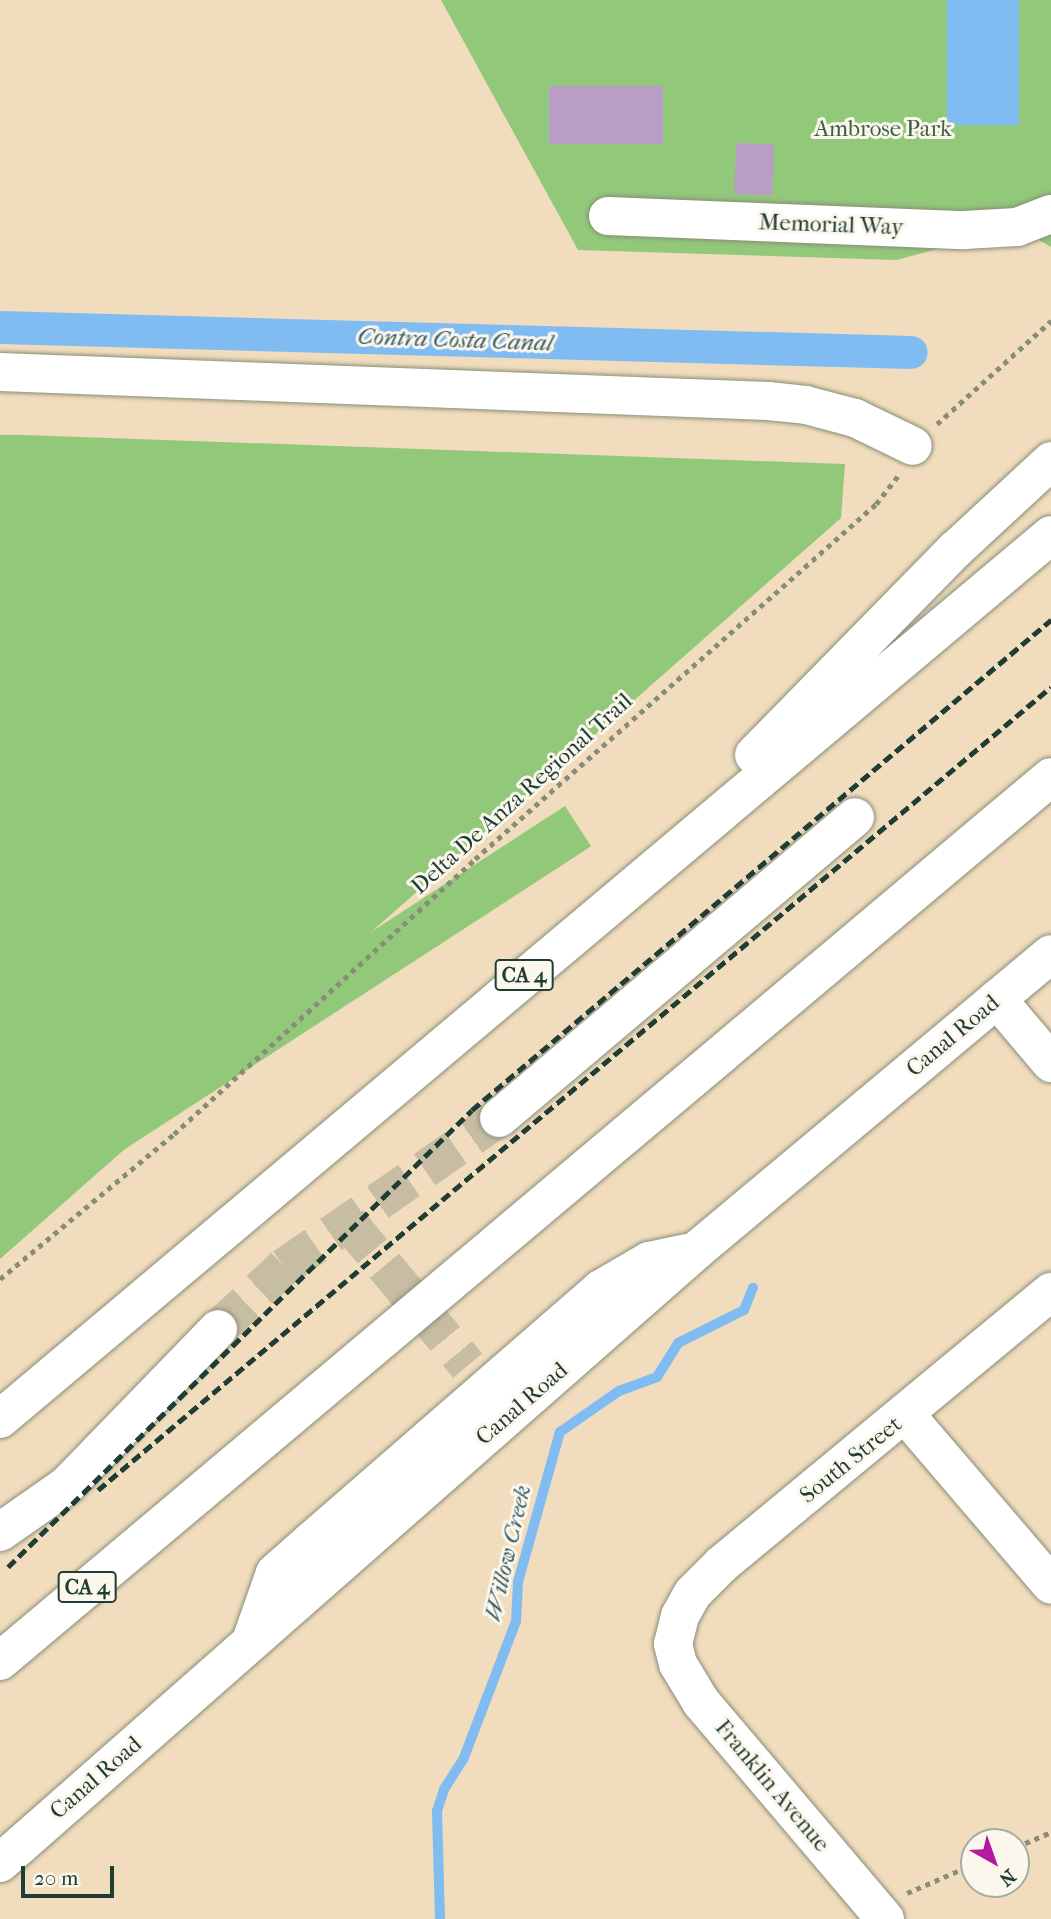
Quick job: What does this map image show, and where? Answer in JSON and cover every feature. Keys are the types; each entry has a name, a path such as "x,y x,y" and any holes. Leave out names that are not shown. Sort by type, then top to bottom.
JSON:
{"main road":[{"name":"Memorial Way","path":"608,216 964,230 1017,227 1051,214"},
{"path":"0,372 768,401 806,405 855,418 913,446"},
{"path":"598,913 955,550 1051,461"},
{"name":"CA 4","path":"0,1419 598,913 1051,535"},
{"name":"CA 4","path":"0,1661 1051,777"},
{"path":"922,886 1051,812"},
{"path":"499,1118 856,818"},
{"name":"Canal Road","path":"0,1863 697,1250 1051,954"},
{"path":"997,999 1051,1063"},
{"path":"250,1643 275,1573 478,1377 601,1289 649,1261 697,1250"},
{"name":"South Street","path":"673,1644 680,1616 693,1593 722,1564 906,1415 1051,1292"},
{"path":"0,1532 67,1485 218,1329"},
{"path":"906,1415 1051,1585"},
{"name":"Franklin Avenue","path":"673,1644 678,1664 701,1702 885,1919"}],"path":[{"name":"Delta De Anza Regional Trail","path":"0,1279 174,1134 475,859 876,504 902,472 913,446 1051,321"},
{"path":"1030,1841 1051,1832"}],"green space":[{"name":"Ambrose Park","path":"441,0 1051,0 1051,247 1017,227 897,260 578,250"},
{"path":"0,435 845,464 841,518 0,1259"},
{"path":"565,806 591,846 0,1230 0,1173"}],"water":[{"path":"947,0 1019,0 1019,125 947,125"}],"building":[{"path":"549,86 663,86 663,144 549,144"},
{"path":"736,143 774,144 772,195 734,194"}],"waterway":[{"name":"Contra Costa Canal","path":"0,327 911,352"},
{"name":"Willow Creek","path":"440,1919 437,1811 444,1789 463,1760 516,1621 518,1582 560,1432 619,1391 657,1377 678,1343 744,1310 753,1288"}],"tunnel":[{"path":"218,1329 284,1267 499,1118"},
{"path":"348,1222 468,1366"}],"railway":[{"path":"8,1567 472,1110 1051,620"},
{"path":"98,1490 1051,687"}]}
